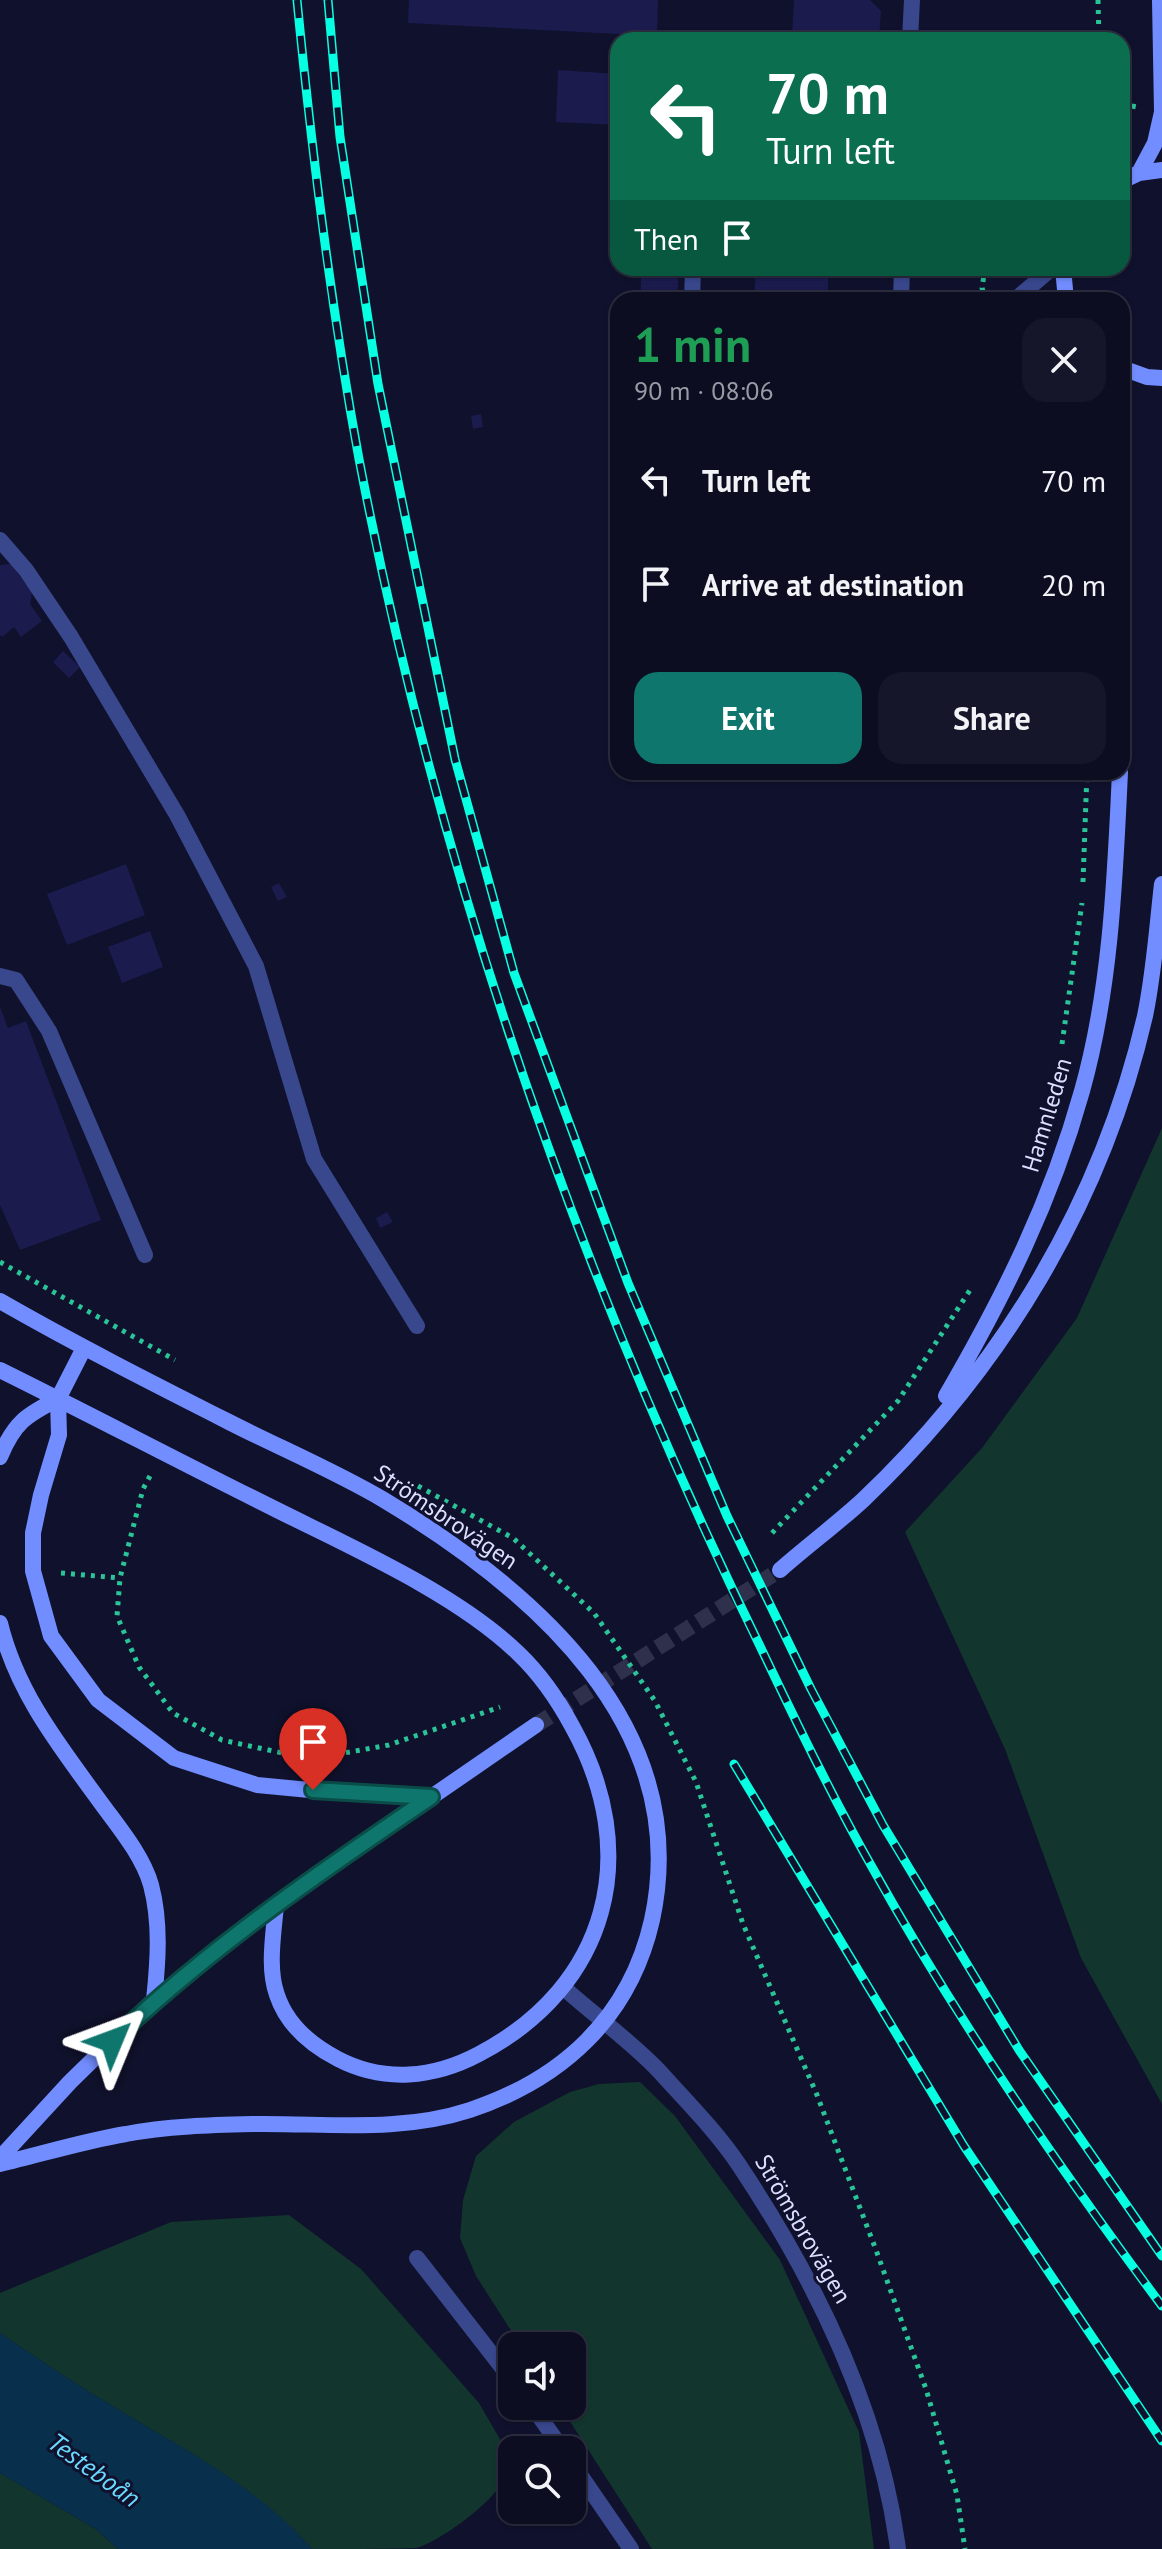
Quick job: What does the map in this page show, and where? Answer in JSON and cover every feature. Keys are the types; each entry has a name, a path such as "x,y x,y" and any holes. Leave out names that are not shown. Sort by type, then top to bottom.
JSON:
{"main road":[{"path":"1139,173 1155,143 1162,111 1160,0"},
{"path":"1130,177 1162,170"},
{"path":"1130,371 1162,378"},
{"name":"Hamnleden","path":"919,1442 1022,1257 1057,1169 1083,1089 1102,999 1114,893 1120,780"},
{"name":"Hamnleden","path":"780,1570 863,1500 919,1442 1018,1317 1047,1271 1091,1185 1120,1106 1145,1013 1162,884"},
{"name":"Strömsbrovägen","path":"0,1301 84,1348 381,1499 479,1562 551,1624 595,1674 628,1730 649,1786 659,1854 657,1896 646,1945 631,1984 604,2024"},
{"path":"84,1348 58,1399 59,1435 33,1533 33,1571 51,1636 98,1700 174,1758 257,1785 431,1797"},
{"path":"0,1370 375,1560 449,1601 518,1653 558,1701 584,1747 605,1800 610,1852 599,1924 584,1957 564,1988 525,2026 462,2063 429,2072 386,2076 352,2067 320,2050 292,2026 276,1994 272,1958 276,1904"},
{"path":"0,1457 8,1438 25,1416 58,1399"},
{"path":"0,1623 7,1654 34,1709 128,1840 150,1883 157,1926 154,2000"},
{"path":"0,2161 70,2082 154,2000 276,1904 536,1725"},
{"path":"0,2161 129,2133 256,2124 387,2125 431,2120 472,2109 522,2087 555,2068 604,2024"}],"street":[{"path":"910,32 912,0"},
{"path":"1024,292 1043,276"},
{"path":"0,540 26,570 71,637 177,815 256,966 314,1159 417,1326"},
{"path":"0,976 16,980 49,1031 145,1255"},
{"name":"Strömsbrovägen","path":"564,1988 657,2070 737,2163 819,2297 865,2413 894,2518 898,2549"},
{"path":"417,2258 498,2362"},
{"path":"586,2483 631,2549"}],"path":[{"path":"1098,0 1099,32"},
{"path":"1061,1051 1083,897 1087,780"},
{"path":"0,1262 177,1361"},
{"path":"772,1533 898,1401 978,1277"},
{"path":"143,1489 120,1578 117,1616 139,1667 173,1713 222,1740 310,1759 389,1745 500,1707"}],"green space":[{"path":"1162,1128 1162,2104 1081,1958 1005,1749 905,1532 982,1448 1077,1318"},
{"path":"640,2082 675,2116 780,2260 859,2432 874,2549 652,2549 586,2446 586,2436 579,2436 569,2420 586,2420 586,2332 512,2332 476,2276 460,2238 463,2200 476,2156 514,2122 570,2092 599,2084"},
{"path":"289,2215 361,2269 479,2403 498,2436 498,2488 459,2525 416,2548 312,2549 292,2528 226,2475 0,2333 0,2293 171,2222"},
{"path":"0,2473 96,2529 118,2549 0,2549"}],"water":[{"name":"Testeboån","path":"0,2333 226,2475 293,2528 312,2549 118,2549 96,2529 0,2473"}],"building":[{"path":"409,0 658,0 657,32 610,34 408,23"},
{"path":"794,0 870,0 881,11 880,32 792,32"},
{"path":"558,70 610,73 610,125 556,122"},
{"path":"641,276 678,276 678,292 640,292"},
{"path":"756,276 828,276 828,292 754,292"},
{"path":"481,414 483,427 473,429 471,416"},
{"path":"11,564 32,593 30,604 42,621 21,637 14,627 2,637 0,635 0,565"},
{"path":"63,651 80,667 69,678 53,662"},
{"path":"126,864 145,915 67,945 47,894"},
{"path":"279,883 287,897 278,901 271,887"},
{"path":"150,931 163,967 122,983 108,947"},
{"path":"0,1007 8,1028 26,1021 101,1220 20,1250 0,1205"},
{"path":"387,1212 393,1222 380,1228 376,1218"}],"tunnel":[{"path":"536,1725 780,1570"}],"railway":[{"path":"297,0 331,288 359,459 391,613 429,765 472,916 572,1212 692,1502 800,1729 857,1840 974,2036 1047,2146 1162,2306"},
{"path":"328,0 340,137 378,384 455,759 514,973 628,1283 727,1516 811,1689 883,1825 1019,2050 1162,2256"},
{"path":"734,1764 964,2146 1162,2441"}],"route":[{"path":"112,2041 154,2000 276,1904 431,1797 313,1790"}]}
